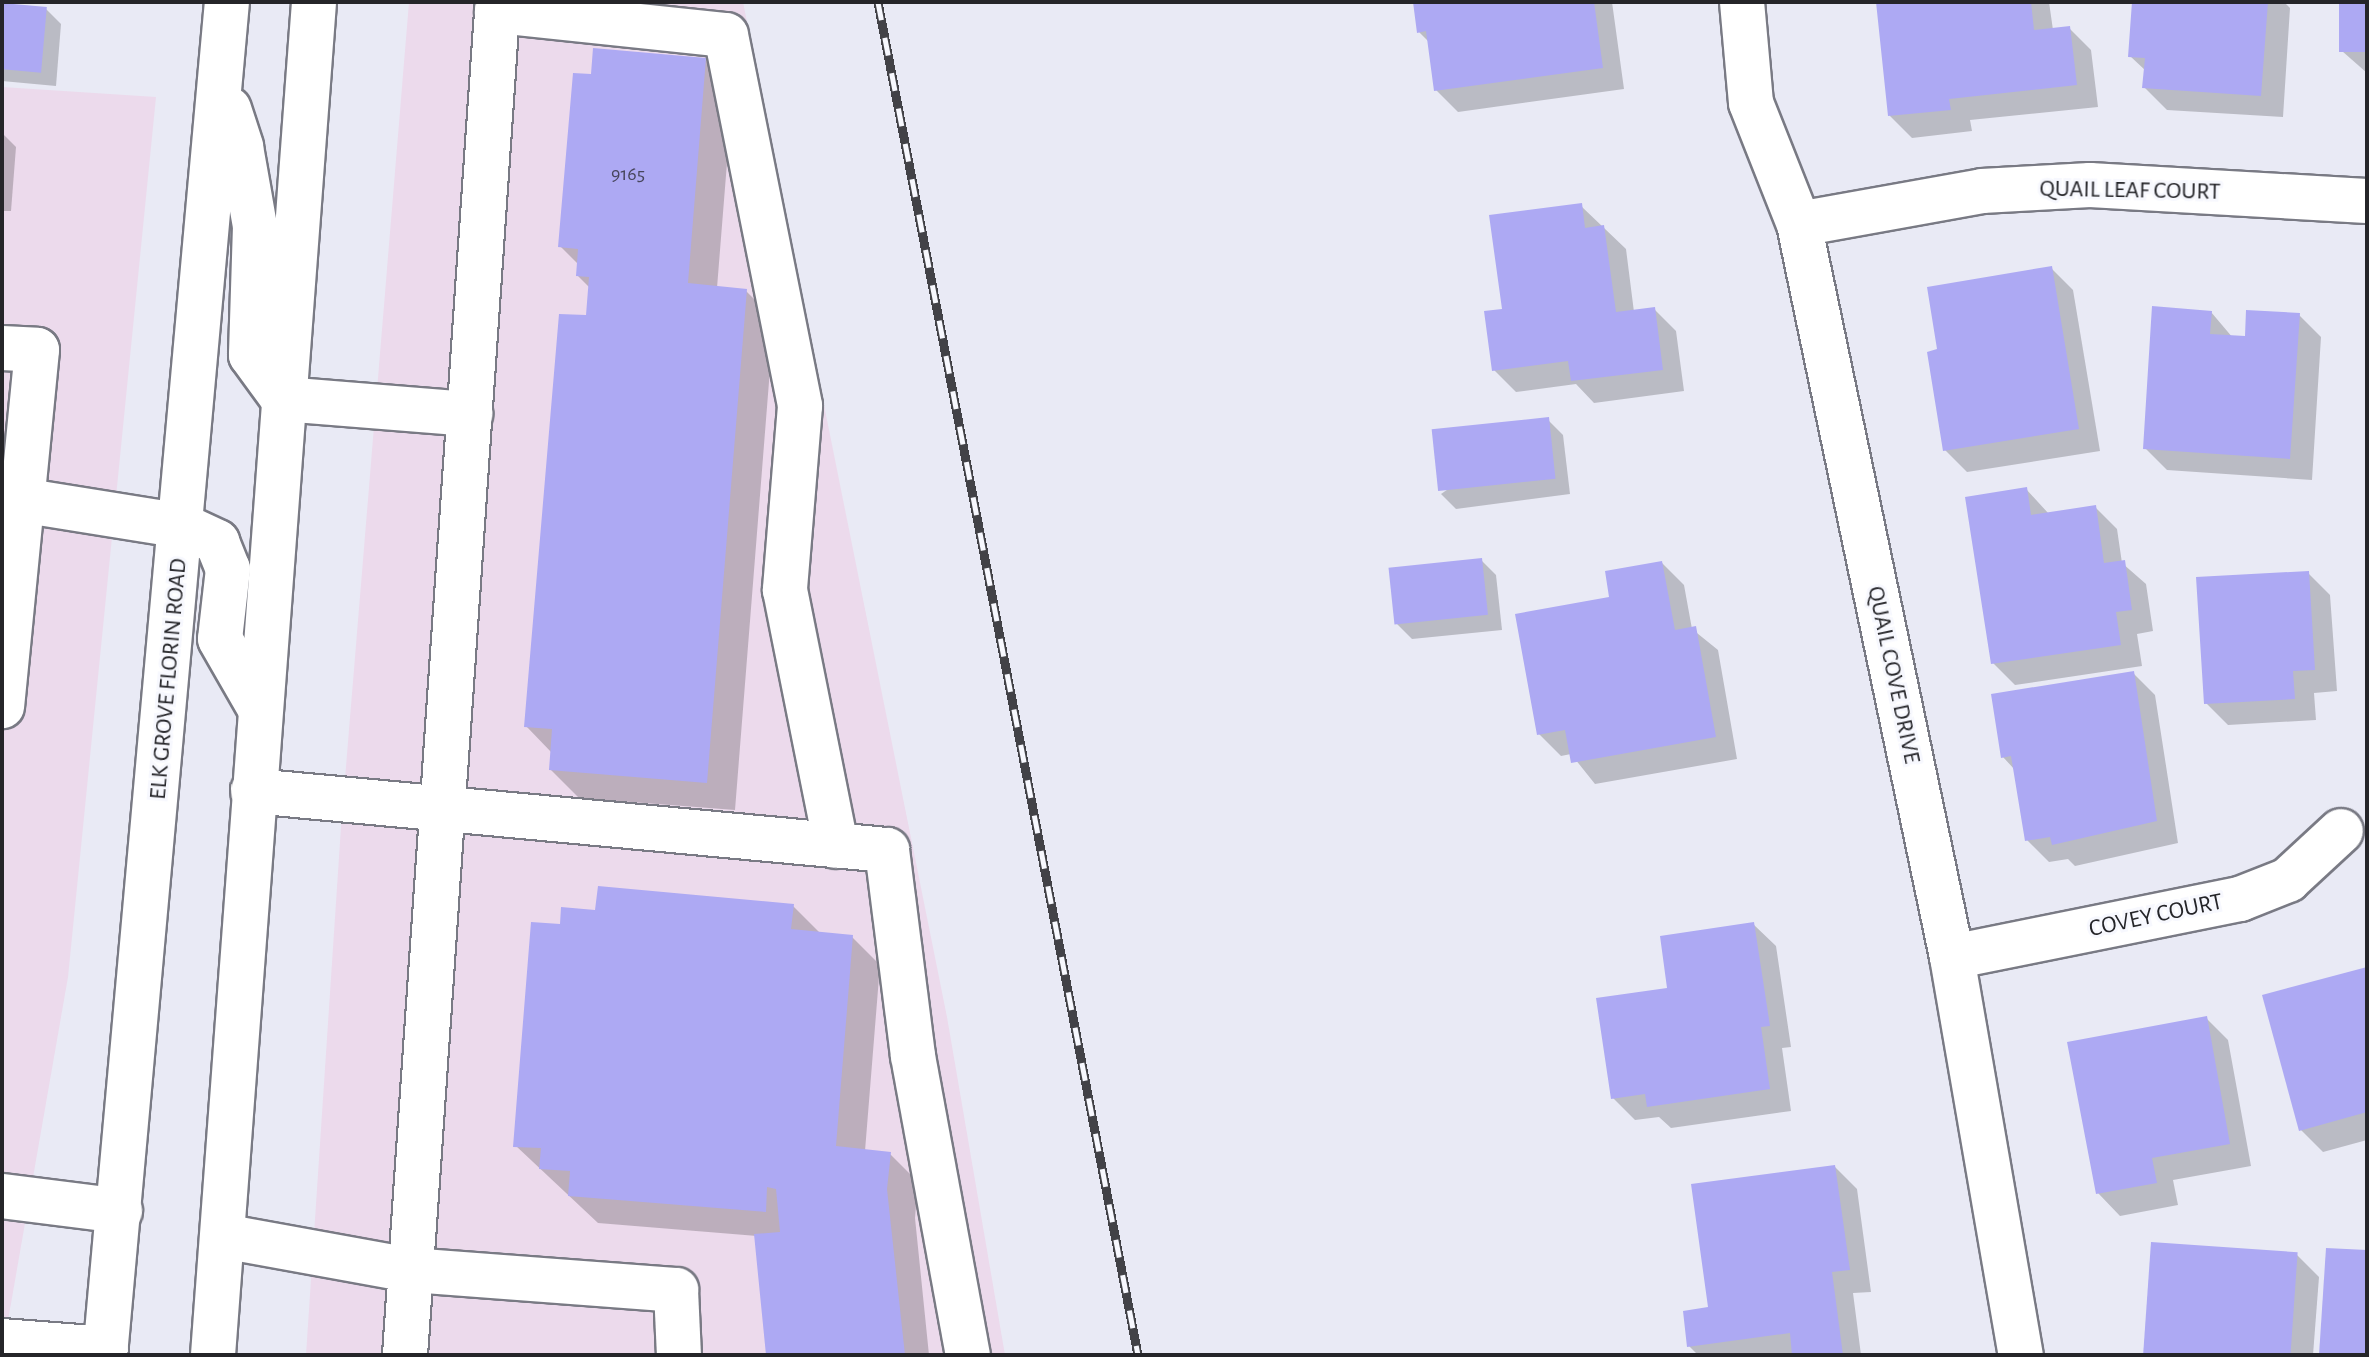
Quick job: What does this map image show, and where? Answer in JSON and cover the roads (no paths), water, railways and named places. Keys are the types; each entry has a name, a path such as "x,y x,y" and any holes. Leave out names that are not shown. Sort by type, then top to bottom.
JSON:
{"main road":[{"name":"ELK GROVE FLORIN ROAD","path":"106,1352 183,526 227,2"},
{"path":"213,1355 314,2"},
{"name":"QUAIL COVE DRIVE","path":"1742,2 1751,103 1799,224 1952,957 2021,1355"},
{"path":"405,1355 497,11 726,35 800,406 785,590 836,846"},
{"path":"220,84 241,147 255,226 251,355 283,399 470,414"},
{"name":"QUAIL LEAF COURT","path":"1799,224 1982,191 2090,185 2367,201"},
{"path":"2,348 37,350 14,498 2,706"},
{"path":"14,498 183,526 217,542 228,569 220,639 259,707"},
{"path":"253,791 887,850 913,1056 968,1355"},
{"name":"COVEY COURT","path":"1952,957 2240,899 2288,880 2341,831"},
{"path":"2,1196 120,1211"},
{"path":"223,1236 411,1270 676,1290 679,1355"},
{"path":"2,1341 106,1352"}],"railway":[{"path":"878,2 1138,1355"}]}
